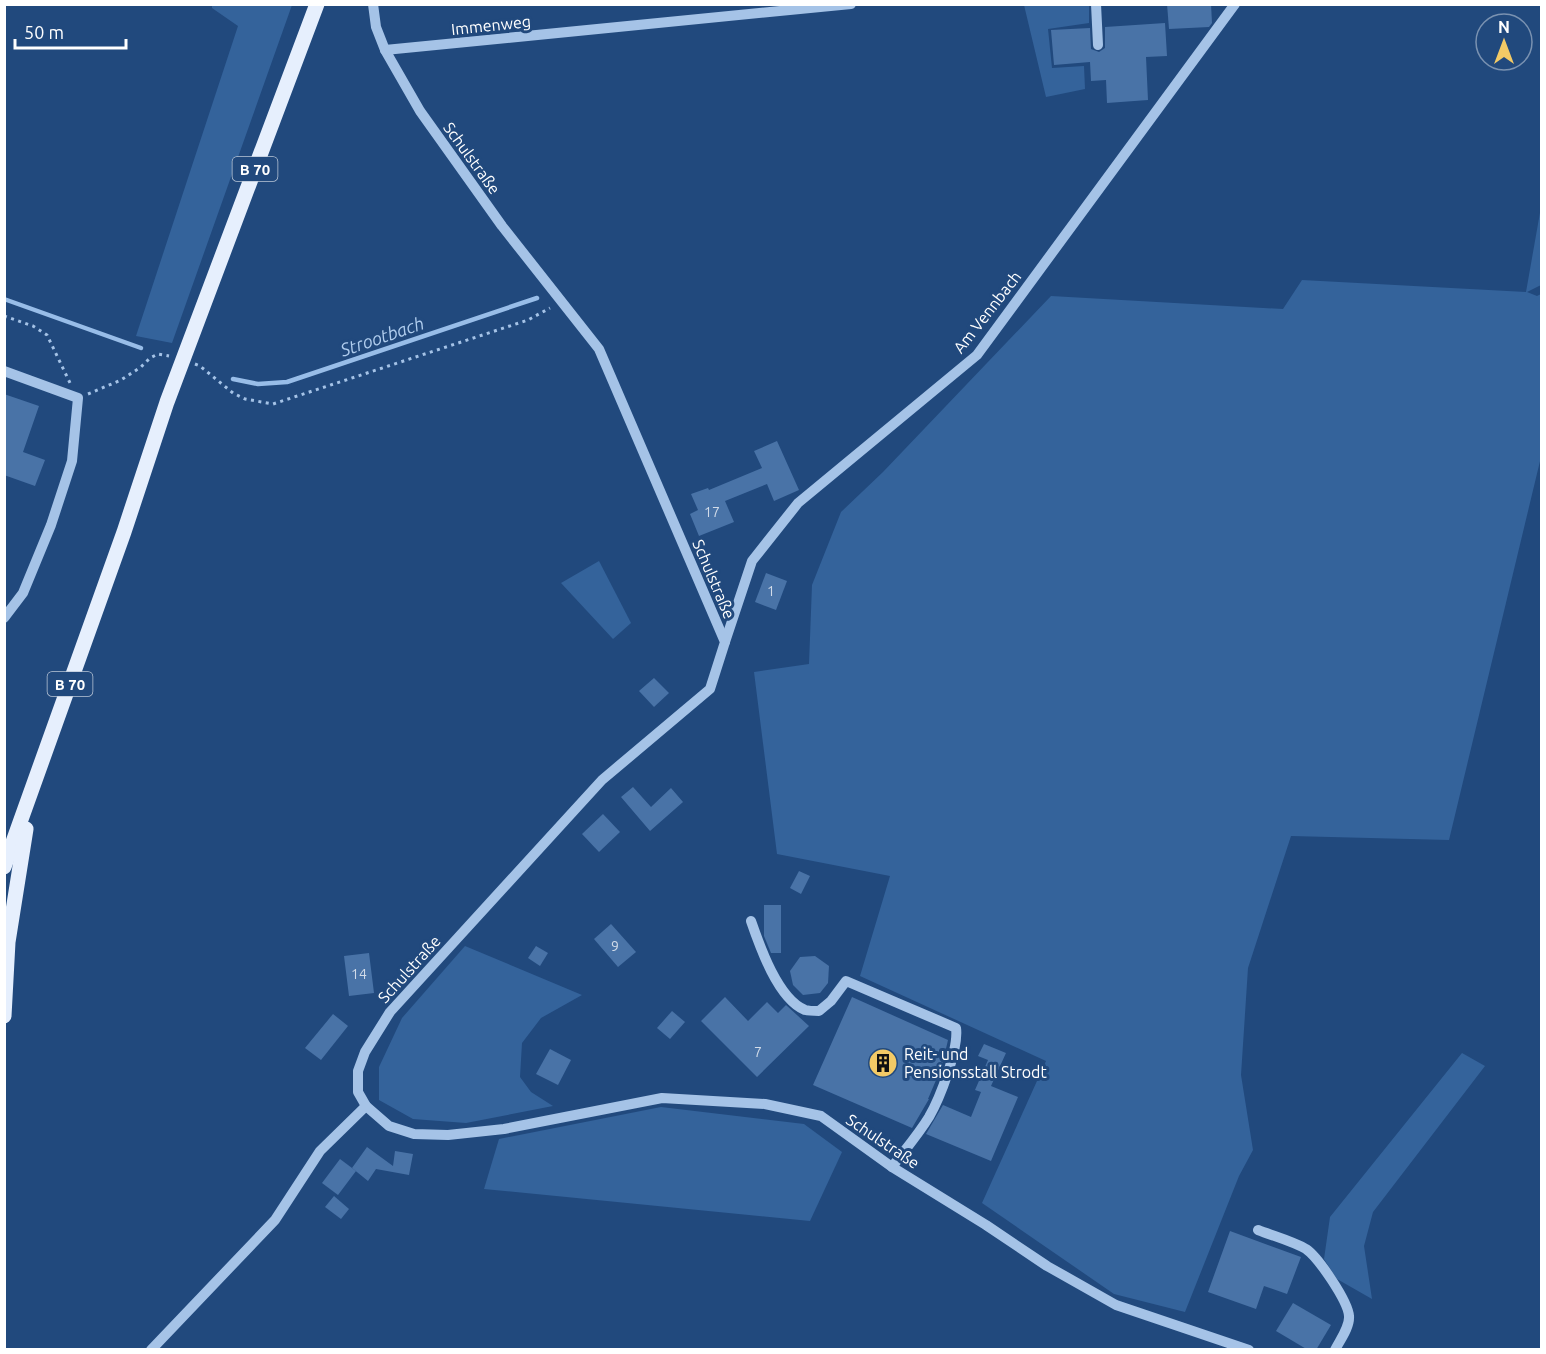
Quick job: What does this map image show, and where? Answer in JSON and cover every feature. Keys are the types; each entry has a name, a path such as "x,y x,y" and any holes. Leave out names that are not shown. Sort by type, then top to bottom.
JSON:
{"main road":[{"name":"B 70","path":"4,867 124,532 167,402 317,4"},
{"path":"4,1016 8,942 21,855 36,779"}],"street":[{"name":"Schulstraße","path":"373,4 376,27 385,51 420,111 502,226 599,348 725,642 710,688 602,780 390,1011 365,1052 358,1071 358,1092 366,1106 389,1126 414,1134 448,1135 504,1129 662,1098 765,1104 821,1116 892,1167 1047,1266 1116,1305 1249,1350"},
{"name":"Immenweg","path":"385,51 851,4"},
{"path":"1096,4 1098,45"},
{"name":"Am Vennbach","path":"725,642 752,561 798,503 977,355 1235,4"},
{"path":"4,371 78,398 72,461 51,525 23,593 4,618"},
{"path":"750,921 764,957 778,983 806,1010 819,1011 831,1001 846,981 956,1028 955,1054 930,1116 892,1167"},
{"path":"151,1350 274,1220 320,1150 366,1106"},
{"path":"1258,1230 1308,1250 1337,1289 1350,1317 1335,1350"}],"path":[{"path":"258,401 273,404 299,397 528,320 562,301"},
{"path":"4,316 33,326 47,335 78,398"}],"shaded area":[{"path":"212,5 292,5 172,343 136,336 238,26 212,8"},
{"path":"1024,5 1089,5 1089,23 1048,29 1052,68 1084,66 1085,89 1046,97"},
{"path":"1541,207 1541,285 1527,292 1537,296 1541,294 1541,457 1449,840 1291,836 1248,968 1241,1075 1253,1150 1239,1176 1185,1312 1114,1294 982,1203 1046,1061 860,976 890,876 777,854 754,672 809,664 812,585 841,512 883,472 1051,296 1283,309 1302,280 1526,292"},
{"path":"599,561 631,623 613,639 561,583"},
{"path":"465,946 582,995 541,1018 522,1043 520,1077 531,1092 553,1106 466,1123 413,1119 379,1100 379,1067 402,1018"},
{"path":"1462,1053 1485,1066 1373,1212 1364,1246 1372,1299 1337,1279 1324,1259 1330,1217"},
{"path":"661,1107 804,1124 842,1152 810,1221 484,1189 499,1139"}],"building":[{"path":"1167,4 1211,4 1212,23 1209,27 1169,29"},
{"path":"1165,23 1167,56 1146,57 1148,100 1107,103 1106,80 1091,81 1090,62 1054,65 1051,30 1090,28 1091,49 1099,52 1105,48 1105,27"},
{"path":"4,394 39,406 23,452 45,460 35,486 4,475"},
{"path":"777,441 799,490 774,501 767,484 725,501 734,522 699,536 690,514 698,510 691,494 708,488 709,490 762,468 754,451"},
{"path":"766,573 787,581 776,610 755,602"},
{"path":"654,678 669,693 654,707 639,691"},
{"path":"633,787 651,807 671,788 683,802 650,831 621,797"},
{"path":"603,814 620,832 599,852 582,834"},
{"path":"799,871 810,876 801,894 790,888"},
{"path":"764,905 781,905 781,953 771,953 764,936"},
{"path":"611,924 636,952 618,967 594,939"},
{"path":"536,946 548,953 540,966 528,958"},
{"path":"369,953 374,993 349,996 344,956"},
{"path":"815,956 829,966 828,983 820,993 803,995 793,985 790,971 800,957"},
{"path":"725,997 748,1021 767,1002 778,1013 786,1005 809,1026 757,1077 701,1021"},
{"name":"Reit- und Pensionsstall Strodt","path":"852,997 948,1040 942,1066 929,1099 912,1128 813,1085"},
{"path":"672,1011 685,1022 670,1039 657,1028"},
{"path":"333,1014 348,1026 321,1060 305,1048"},
{"path":"984,1044 1006,1053 991,1086 1018,1097 991,1161 926,1134 943,1105 971,1117 981,1092 975,1090 988,1060 978,1056"},
{"path":"550,1049 571,1060 558,1085 536,1074"},
{"path":"367,1147 393,1166 395,1151 413,1154 409,1175 376,1169 368,1181 352,1168"},
{"path":"340,1159 356,1171 338,1195 322,1183"},
{"path":"334,1196 349,1209 341,1219 325,1207"},
{"path":"1230,1231 1301,1257 1287,1294 1264,1286 1256,1309 1208,1292"},
{"path":"1293,1303 1331,1325 1316,1350 1308,1350 1276,1331"}],"waterway":[{"name":"Strootbach","path":"233,379 258,384 287,382 537,298"},
{"name":"Strootbach","path":"4,299 141,348"}],"place":[{"name":"Reit- und Pensionsstall Strodt","path":"883,1063"}]}
